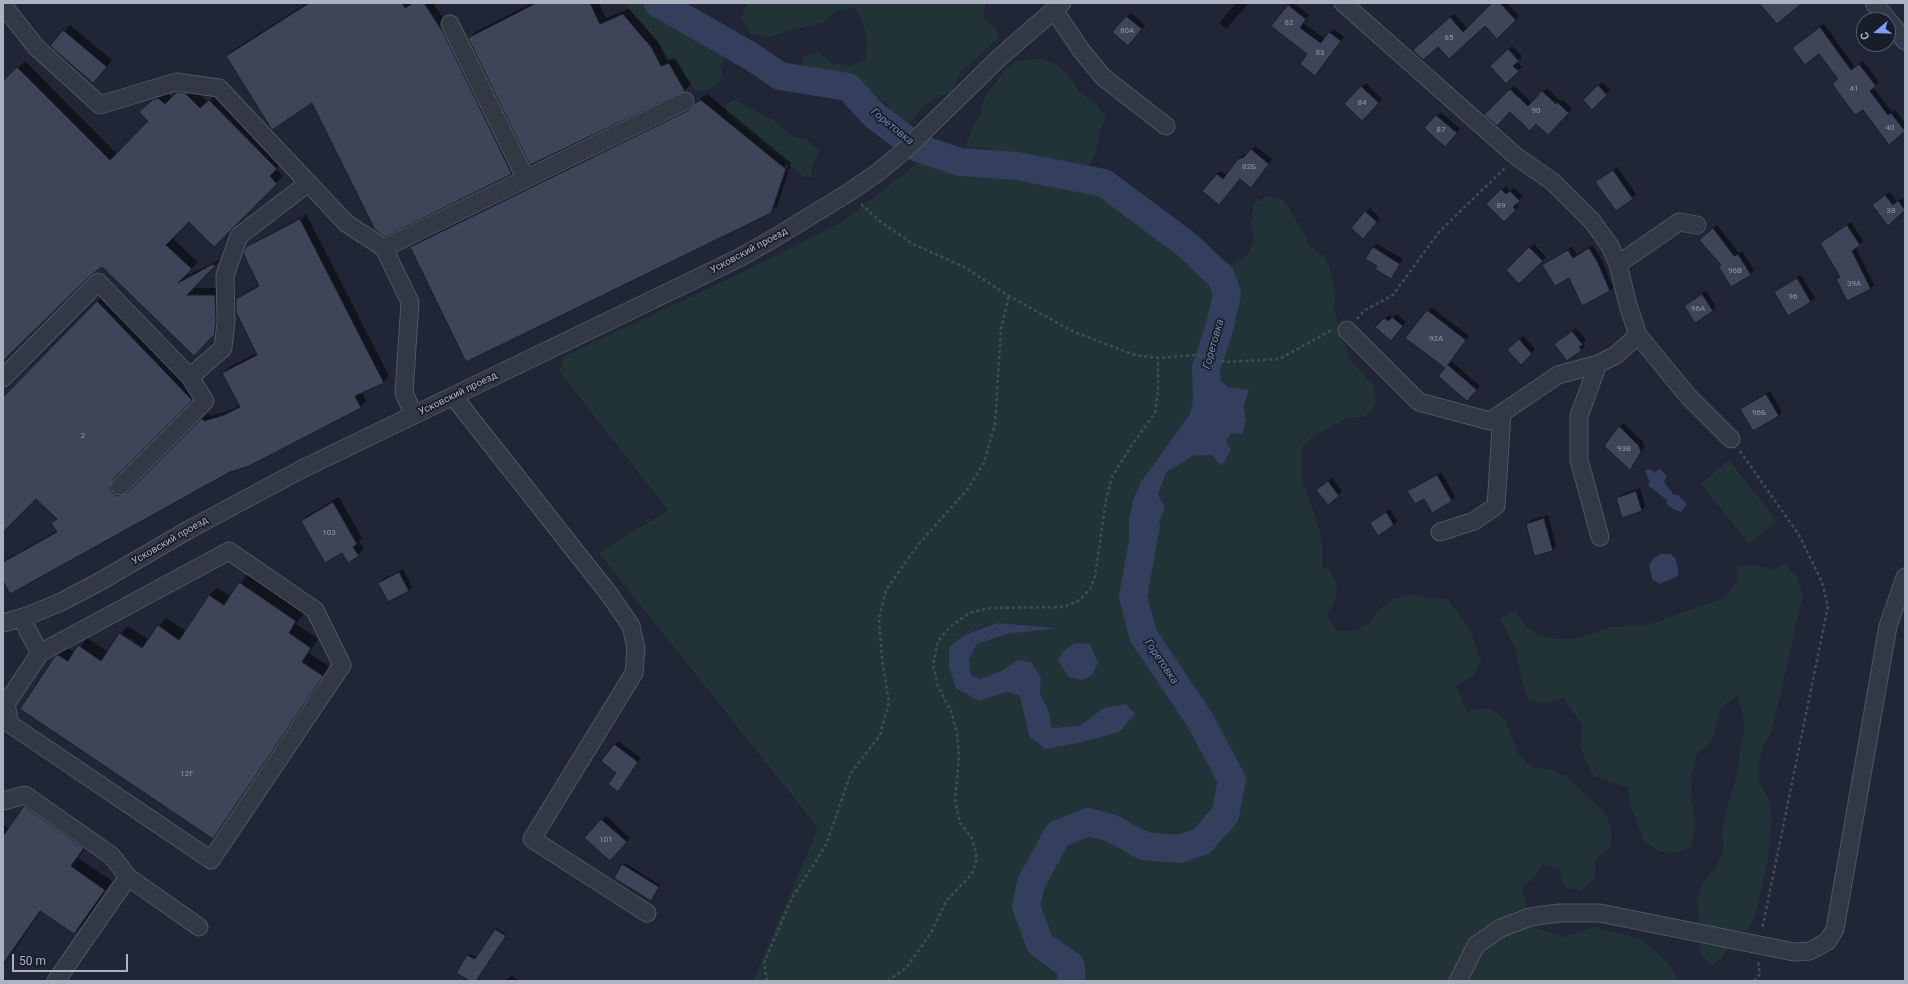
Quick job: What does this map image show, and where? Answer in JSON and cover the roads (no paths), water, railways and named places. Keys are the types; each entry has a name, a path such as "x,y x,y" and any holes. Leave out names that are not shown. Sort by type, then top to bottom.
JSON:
{"street":[{"path":"1343,3 1517,157 1553,182 1592,221 1610,246 1618,264 1628,305 1638,335 1688,396 1731,439"},
{"path":"1874,3 1881,12"},
{"path":"3,5 36,47 100,105 176,82 219,88 346,223 384,248 410,302 404,393 414,415"},
{"path":"1058,6 1081,50 1103,77 1166,126"},
{"name":"Усковский проезд","path":"3,623 21,618 59,603 99,582 190,529 295,473 739,258 848,193 877,173 905,150 1000,58 1058,6"},
{"path":"450,24 526,179"},
{"path":"1896,30 1905,41"},
{"path":"384,248 685,101"},
{"path":"190,377 223,348 226,322 225,274 239,236 308,183"},
{"path":"1618,264 1679,222 1697,225"},
{"path":"3,378 98,282 190,377 205,401 120,486"},
{"path":"1347,330 1419,402 1490,421 1558,376 1598,364 1616,355 1638,335"},
{"path":"1598,364 1579,416 1579,460 1600,537"},
{"path":"454,396 609,594 631,626 636,648 634,673 532,840 646,913"},
{"path":"1440,532 1474,521 1496,506 1502,413"},
{"path":"229,551 315,610 342,665 211,860 10,724 6,704 40,653 229,551"},
{"path":"1458,981 1476,945 1501,928 1530,917 1559,913 1600,912 1794,952 1810,951 1828,941 1835,929 1888,626 1905,577"},
{"path":"21,618 40,653"},
{"path":"3,802 25,795 112,856 128,877 199,927"},
{"path":"56,981 128,877"}],"water":[{"path":"1201,363 1228,387 1249,390 1244,405 1246,420 1243,434 1231,433 1226,442 1231,450 1221,466 1212,455 1191,456 1183,463 1167,471 1158,494 1165,509 1157,526 1149,551 1150,560 1134,565 1129,571 1129,519 1133,500 1141,482 1190,414"},
{"path":"1648,469 1655,472 1660,469 1667,476 1664,481 1666,485 1674,495 1678,495 1687,504 1681,512 1673,509 1667,504 1667,500 1650,487 1648,484 1650,482 1645,471"},
{"path":"1661,554 1670,554 1675,558 1678,568 1678,576 1660,584 1652,579 1649,565 1653,559"},
{"path":"998,623 1057,628 1007,634 977,644 969,659 971,675 981,679 1003,670 1017,660 1031,662 1041,678 1040,694 1049,712 1052,728 1079,726 1104,708 1126,704 1135,714 1119,732 1079,743 1045,749 1029,736 1020,696 1006,692 979,701 956,688 949,667 949,647 964,635"},
{"path":"1075,643 1090,644 1098,663 1092,675 1082,680 1069,677 1058,661 1063,651"}],"waterway":[{"name":"Горетовка","path":"658,3 752,57 780,76 848,87 875,116 918,148 960,162 1017,166 1104,183 1186,244 1221,277 1227,294 1219,329 1206,368 1207,407"},
{"name":"Горетовка","path":"1071,981 1071,966 1040,944 1026,906 1031,883 1058,834 1088,822 1111,828 1144,846 1179,849 1202,841 1225,815 1232,780 1200,720 1143,635 1133,596 1146,526"}]}
